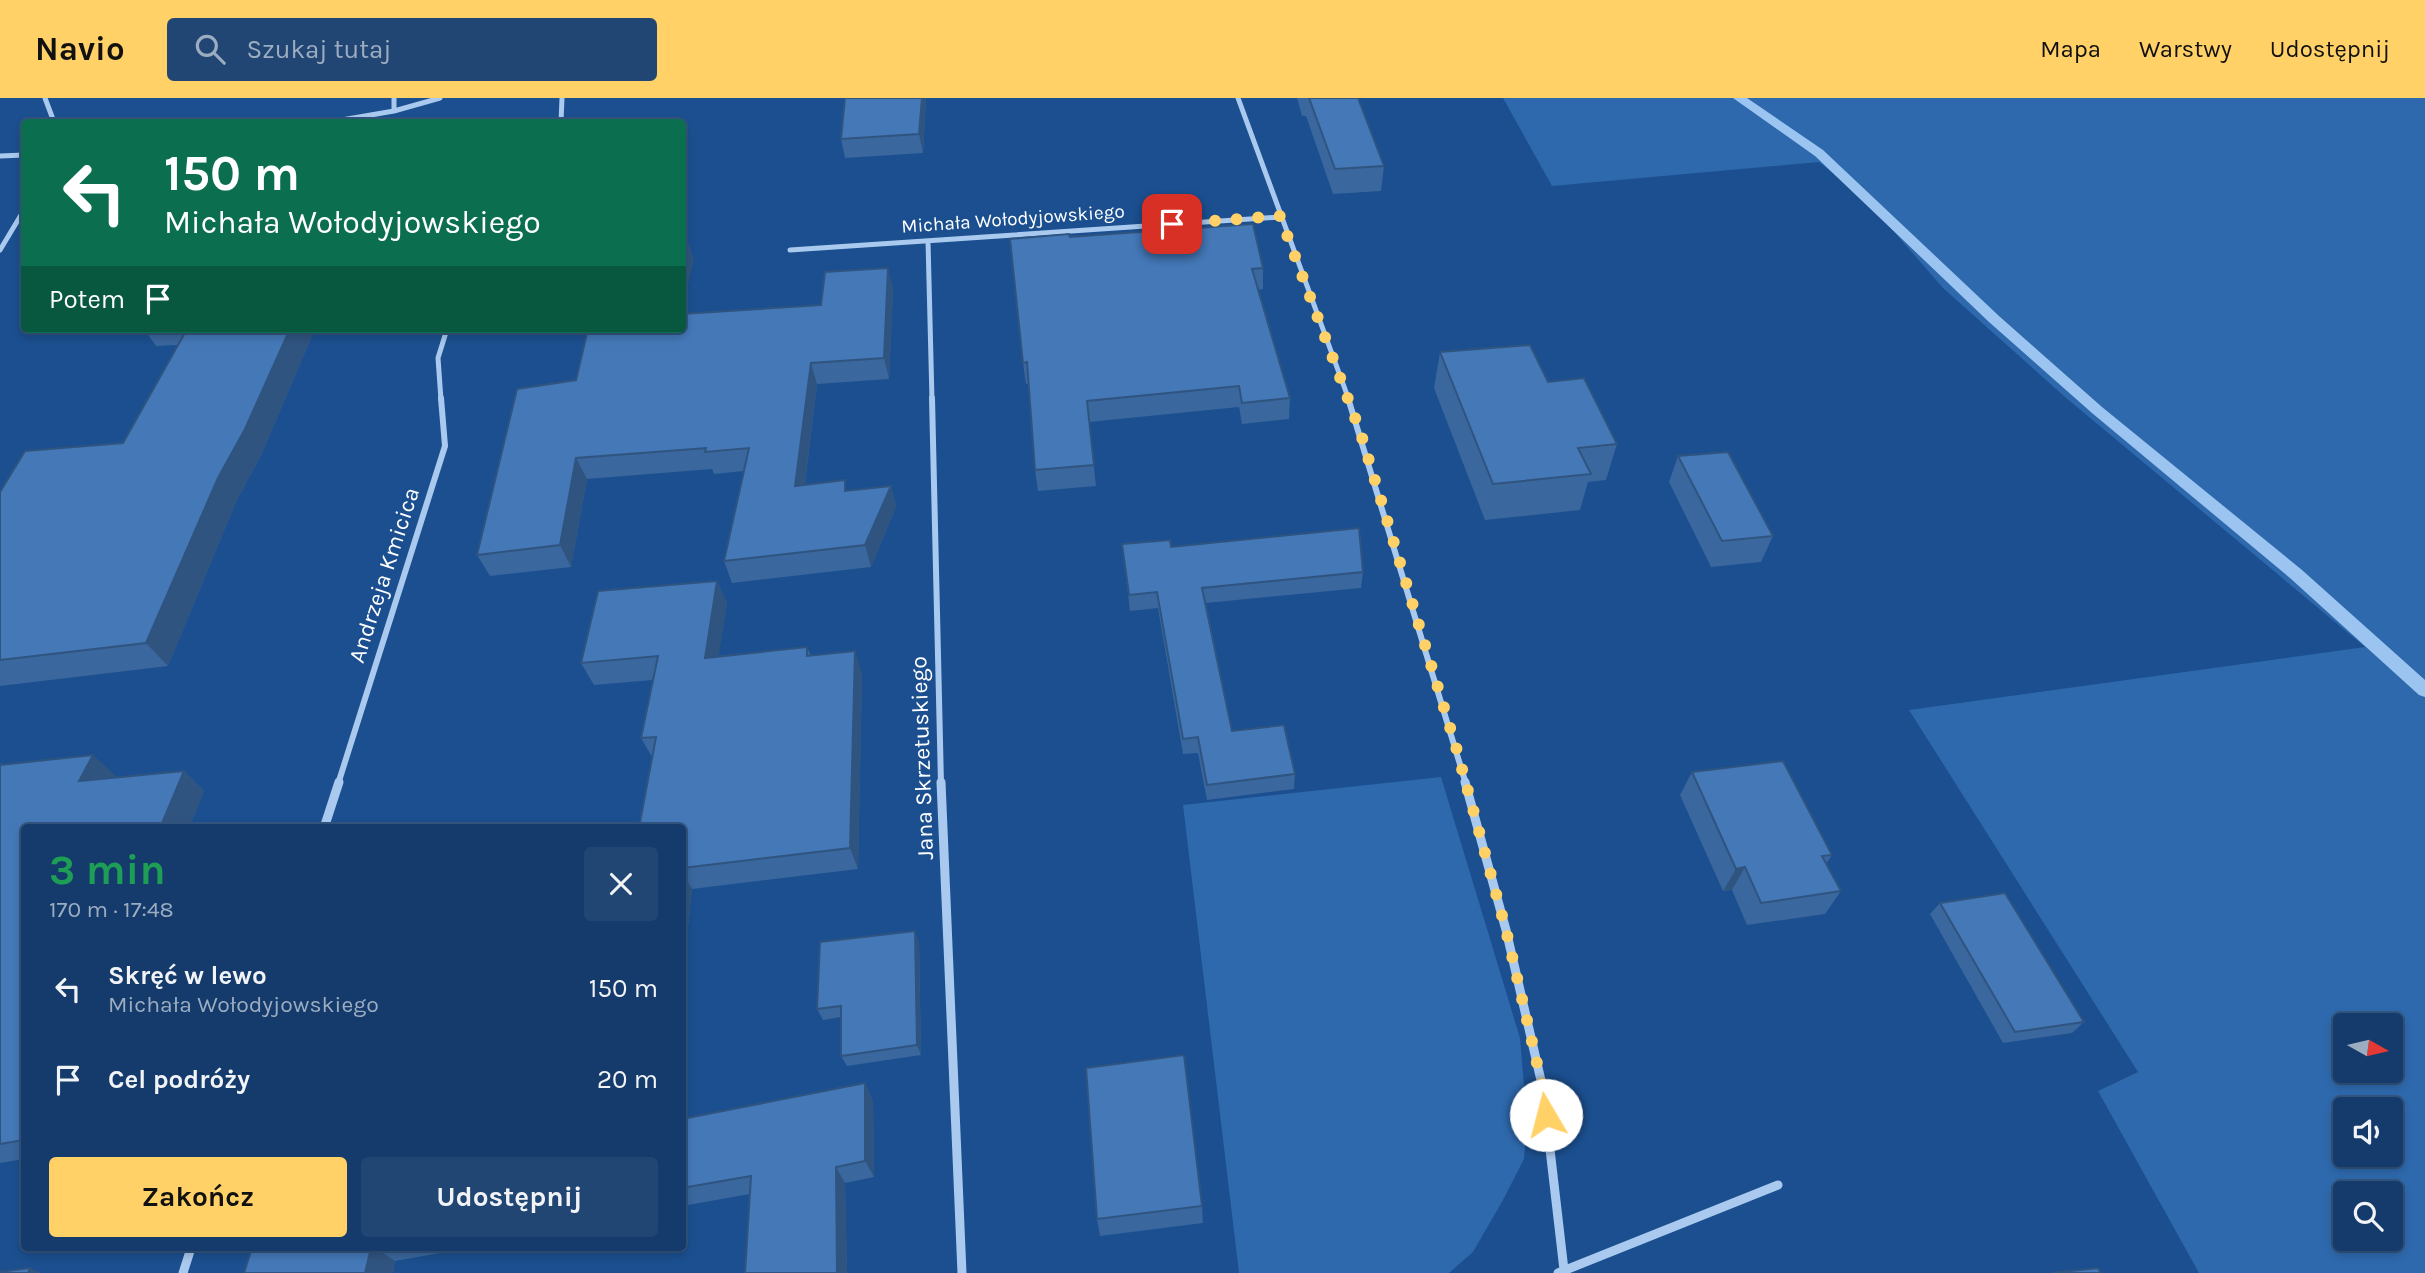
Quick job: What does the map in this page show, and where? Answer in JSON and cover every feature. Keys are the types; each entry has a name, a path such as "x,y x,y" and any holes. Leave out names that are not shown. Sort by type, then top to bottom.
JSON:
{"street":[{"path":"44,98 53,119"},
{"path":"394,98 394,111"},
{"path":"347,119 394,111 440,98"},
{"path":"561,119 562,98"},
{"path":"1238,98 1360,431 1464,773 1499,904 1543,1089 1561,1272 1777,1185"},
{"path":"0,156 21,155"},
{"path":"0,250 21,215"},
{"name":"Michała Wołodyjowskiego","path":"790,250 1280,216"},
{"name":"Jana Skrzetuskiego","path":"928,241 942,810 962,1273"},
{"name":"Andrzeja Kmicica","path":"325,824 445,446 438,358 446,333"},
{"path":"183,1273 190,1251"}],"shaded area":[{"path":"1503,98 2425,98 2425,1273 2199,1273 2098,1091 2138,1072 1909,710 2365,647 2065,397 1943,288 1869,203 1819,162 1552,186"},
{"path":"1441,777 1520,1038 1527,1122 1524,1159 1473,1252 1449,1273 1239,1273 1183,805"}],"building":[{"path":"845,98 922,98 919,134 841,139"},
{"path":"1309,98 1358,98 1384,166 1335,169"},
{"path":"1253,224 1263,268 1252,269 1290,398 1242,403 1239,386 1087,401 1094,465 1035,470 1027,362 1023,363 1010,239"},
{"path":"888,268 884,358 811,363 795,486 845,480 845,491 891,486 865,545 724,561 749,448 705,452 706,448 576,458 560,545 477,555 517,389 576,380 587,333 686,333 686,314 821,305 825,272"},
{"path":"185,333 288,333 245,429 218,478 146,643 0,660 0,492 25,451 123,443"},
{"path":"1530,345 1548,382 1584,378 1617,444 1578,448 1591,474 1493,484 1440,352"},
{"path":"1728,452 1773,536 1722,541 1678,456"},
{"path":"1359,528 1363,572 1202,588 1232,731 1284,725 1295,774 1207,785 1198,737 1183,739 1157,592 1129,595 1122,544 1170,540 1171,547"},
{"path":"717,581 705,658 807,647 807,656 855,651 850,848 686,868 686,824 640,824 656,737 641,738 658,656 581,663 598,591"},
{"path":"93,755 79,781 184,771 162,824 21,824 21,1140 0,1144 0,765"},
{"path":"1783,761 1832,855 1822,856 1841,891 1761,903 1745,867 1736,869 1692,772"},
{"path":"2005,893 2084,1022 2015,1032 1940,903"},
{"path":"915,931 917,1045 841,1056 841,1006 817,1009 820,942"},
{"path":"1184,1055 1202,1206 1097,1219 1086,1068"},
{"path":"865,1083 865,1161 836,1167 837,1273 745,1273 751,1176 686,1187 686,1118"},
{"path":"251,1251 370,1251 365,1273 244,1273"},
{"path":"30,1268 28,1273 0,1273 0,1272"},
{"path":"2098,1268 2101,1273 2052,1273"}],"waterway":[{"path":"1739,98 1819,153 1994,319 2097,410 2296,574 2425,690"}],"route":[{"path":"1172,224 1280,216 1360,431 1464,773 1506,930 1543,1089 1546,1115"}]}
